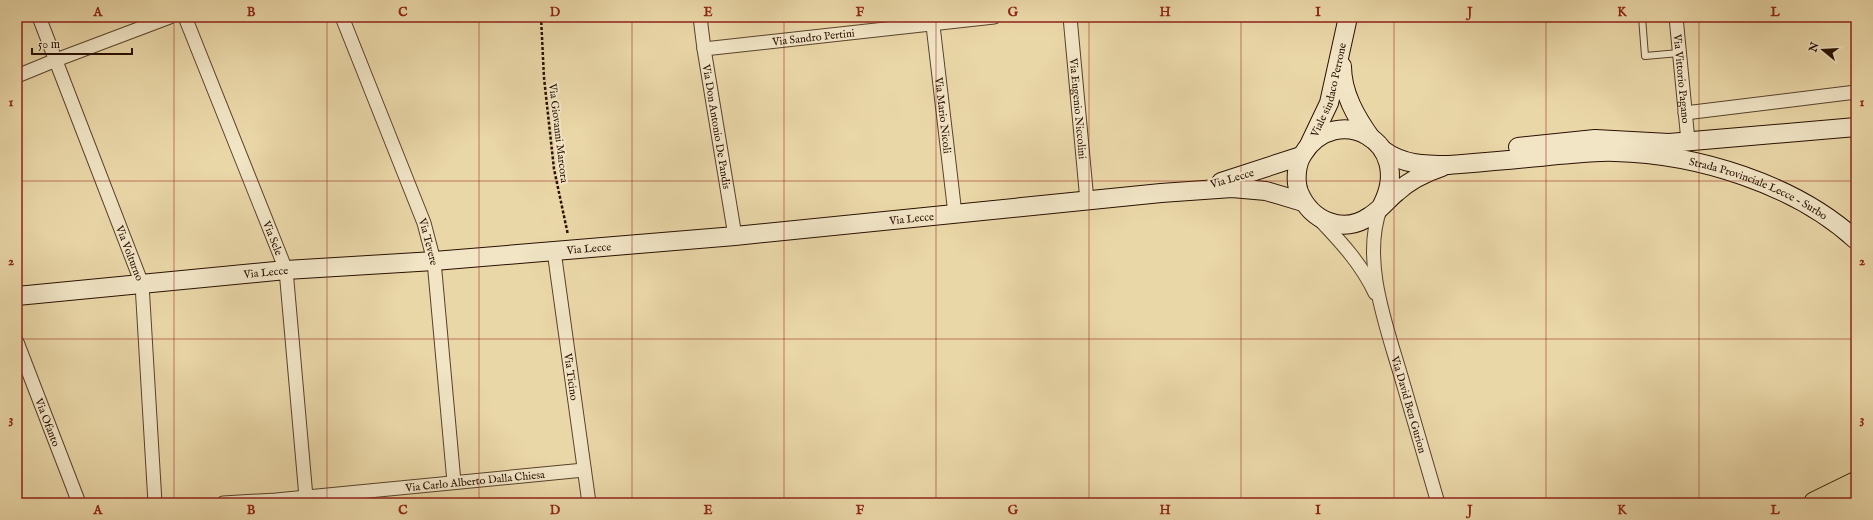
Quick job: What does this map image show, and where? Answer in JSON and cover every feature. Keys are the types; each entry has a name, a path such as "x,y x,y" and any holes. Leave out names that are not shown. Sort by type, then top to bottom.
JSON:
{"highway":[{"path":"1815,503 1856,483"}],"street":[{"name":"Via Volturno","path":"39,17 142,284 155,503"},
{"path":"17,76 170,17"},
{"name":"Via Sele","path":"185,17 286,270 306,497"},
{"name":"Via Tevere","path":"342,17 424,223 434,260 454,482"},
{"name":"Via Don Antonio De Pandis","path":"700,17 735,236"},
{"name":"Via Sandro Pertini","path":"704,49 932,21 994,17"},
{"name":"Via Eugenio Niccolini","path":"1070,17 1087,201"},
{"name":"Via Vittorio Pagano","path":"1676,17 1688,141"},
{"name":"Via Mario Nicoli","path":"932,21 955,214"},
{"name":"Viale sindaco Perrone","path":"1346,25 1342,69 1345,88 1350,103 1360,123 1377,144"},
{"name":"Viale sindaco Perrone","path":"1305,151 1330,103 1346,25"},
{"path":"1685,113 1856,92"},
{"path":"1377,144 1403,153 1427,155 1595,139 1669,143 1856,126"},
{"path":"1345,130 1359,132 1400,160 1413,164 1449,165 1434,170 1398,190 1371,216 1357,223 1342,225 1327,222 1308,208 1297,187 1297,171 1305,151 1319,137 1332,131 1345,130"},
{"path":"1377,144 1389,164 1391,178 1389,192 1382,205"},
{"name":"Via Lecce","path":"1161,193 1229,180 1305,151"},
{"name":"Strada Provinciale Lecce - Surbo","path":"1449,165 1614,151 1653,154 1698,163 1738,174 1778,190 1810,206 1856,240"},
{"name":"Via Lecce","path":"17,296 286,270 572,250 735,236 1161,193 1232,188 1249,188 1285,196 1308,208"},
{"name":"Via David Ben Gurion","path":"1382,205 1377,219 1374,254 1381,306 1438,503"},
{"name":"Via David Ben Gurion","path":"1308,208 1361,266 1381,306"},
{"name":"Via Ticino","path":"554,251 589,503"},
{"name":"Via Ofanto","path":"17,342 78,503"},
{"name":"Via Carlo Alberto Dalla Chiesa","path":"223,503 276,501 584,470"}],"lane":[{"path":"1642,17 1645,56 1679,53"}],"path":[{"name":"Via Giovanni Marcora","path":"542,17 544,78 554,169 572,250"}]}
